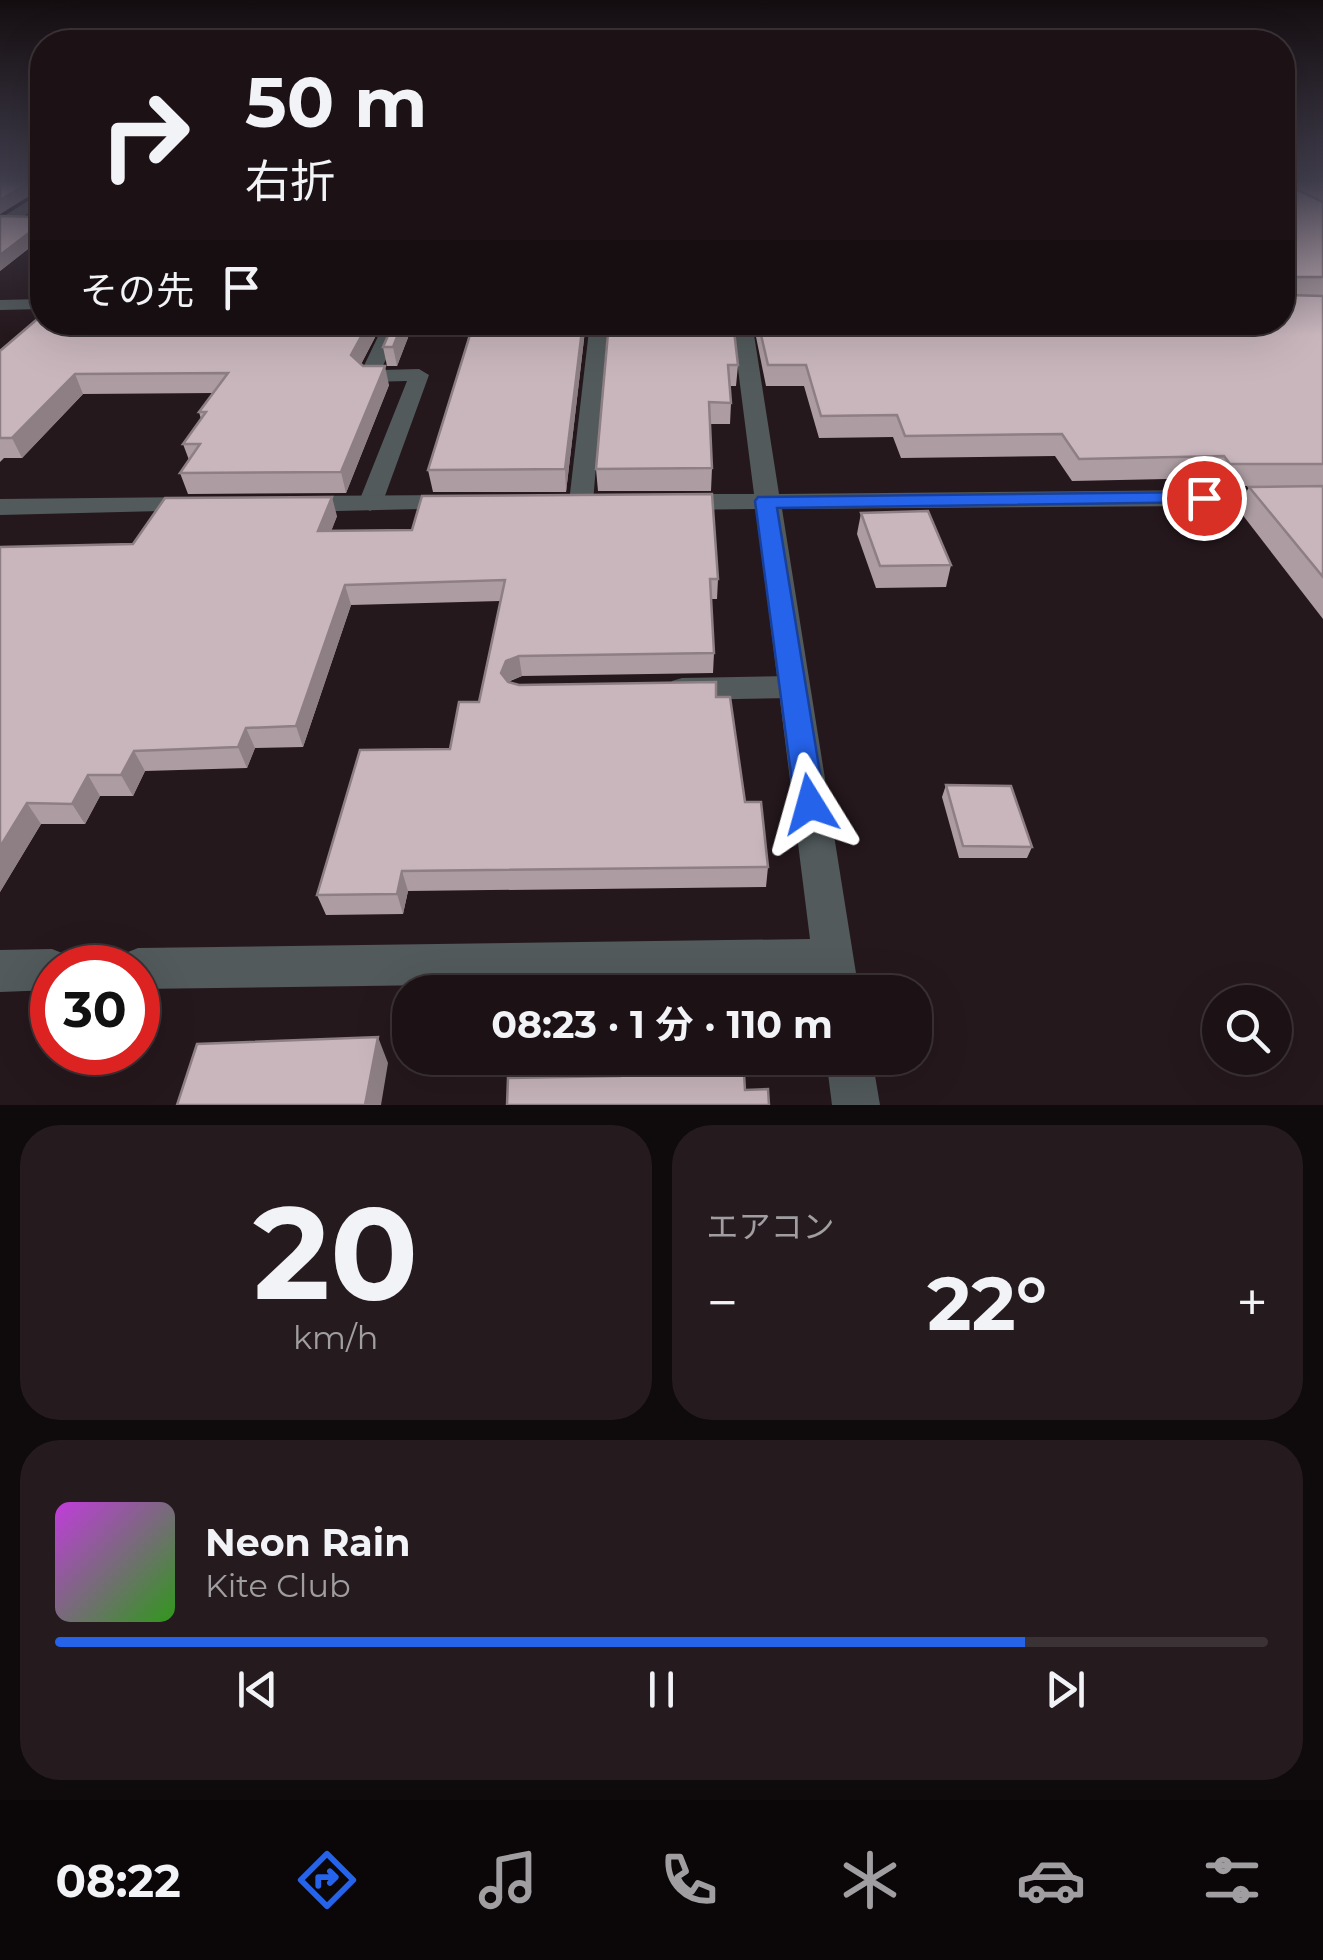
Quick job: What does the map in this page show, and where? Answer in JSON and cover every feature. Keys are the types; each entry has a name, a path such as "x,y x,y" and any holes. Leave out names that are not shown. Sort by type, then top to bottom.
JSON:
{"street":[{"path":"744,335 836,975"},
{"path":"655,502 1323,497"},
{"path":"272,505 485,503"},
{"path":"0,506 214,505"},
{"path":"160,969 736,975"},
{"path":"0,971 30,970"},
{"path":"852,1075 856,1105"}],"lane":[{"path":"0,305 30,304"},
{"path":"370,504 419,375 369,376 388,335"},
{"path":"581,502 598,335"},
{"path":"658,689 793,687"}],"building":[{"path":"0,232 30,232 30,232 0,255"},
{"path":"1295,232 1323,232 1323,277 1295,277"},
{"path":"1295,295 1323,296 1323,464 1230,464 1224,456 1079,459 1062,434 905,436 897,415 821,416 806,365 768,365 761,335 1295,335"},
{"path":"30,325 30,335 362,335 351,355 363,366 385,366 341,472 180,473 200,444 183,444 206,412 199,412 228,373 75,374 12,438 0,438 0,351"},
{"path":"388,335 398,335 393,347 383,347"},
{"path":"470,335 581,335 565,469 428,470"},
{"path":"608,335 735,335 738,365 728,365 731,403 709,402 712,468 596,469"},
{"path":"1323,486 1323,577 1249,487"},
{"path":"712,494 718,579 710,579 714,653 519,656 506,661 501,673 508,682 519,685 716,682 716,697 730,697 745,802 761,802 768,867 402,871 397,894 317,895 360,750 450,749 459,702 479,702 505,580 345,585 296,726 246,728 238,747 134,751 121,775 88,775 72,804 27,803 0,847 0,547 133,544 165,498 332,497 318,531 412,530 422,496"},
{"path":"928,511 951,565 880,566 861,513"},
{"path":"946,785 1011,786 1032,847 963,846"},
{"path":"378,1037 365,1105 177,1105 197,1044"},
{"path":"744,1075 745,1090 768,1089 769,1105 507,1105 508,1078"}],"route":[{"path":"810,804 766,501 1204,498"}]}
